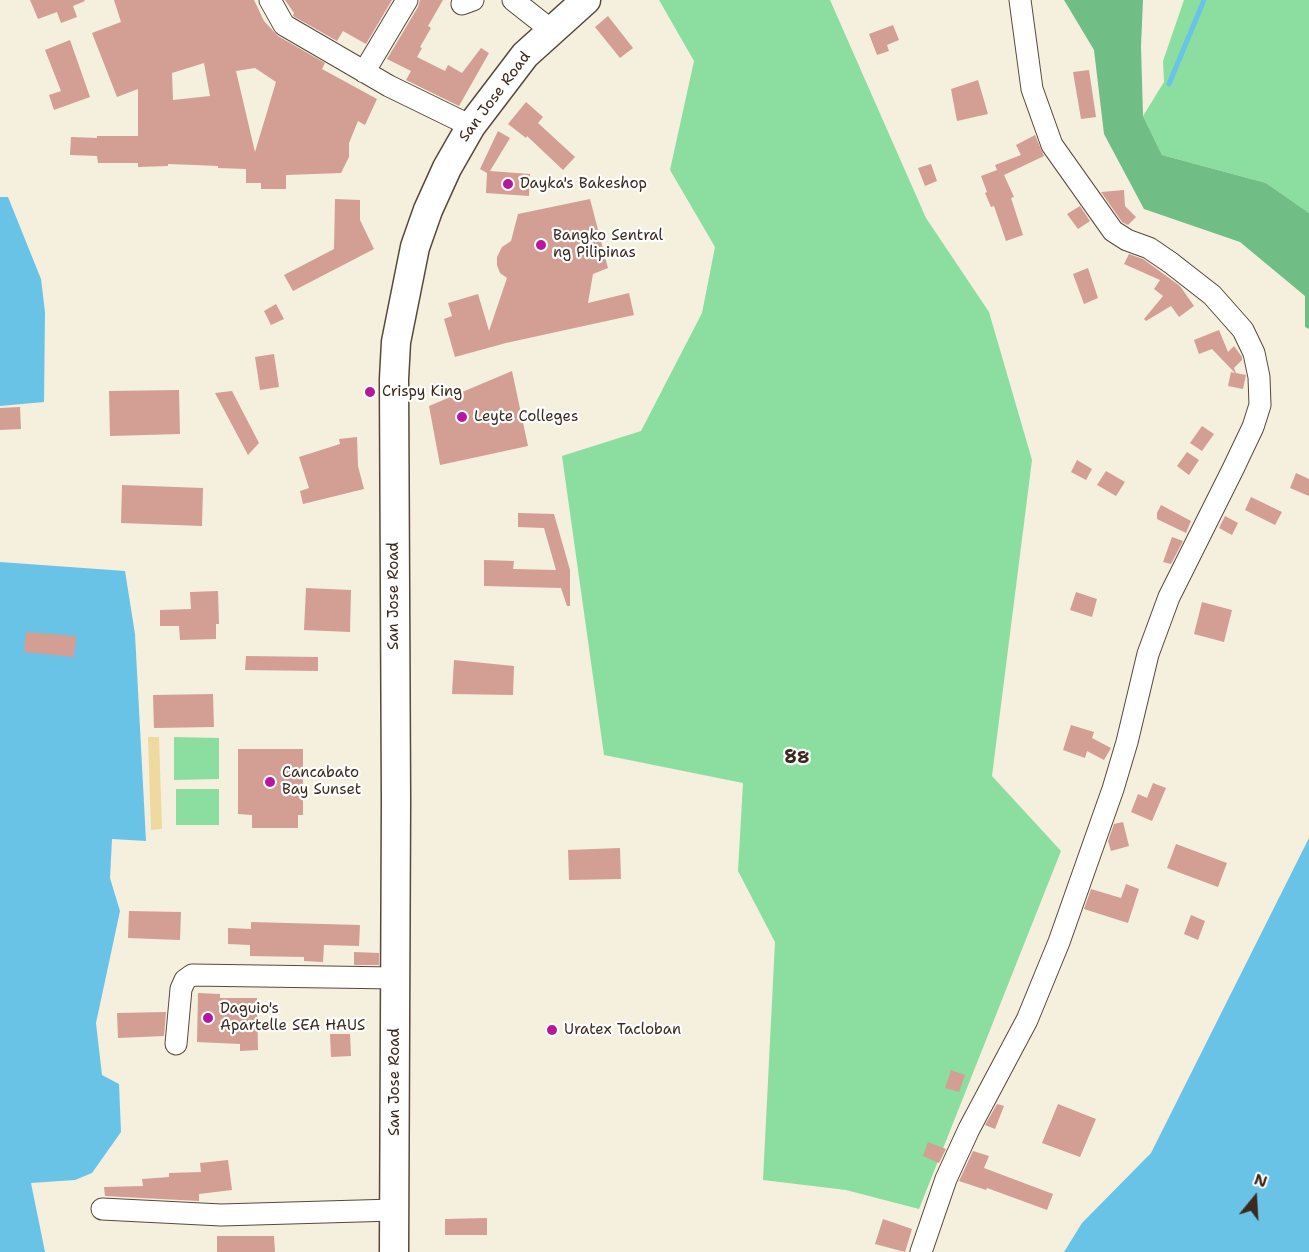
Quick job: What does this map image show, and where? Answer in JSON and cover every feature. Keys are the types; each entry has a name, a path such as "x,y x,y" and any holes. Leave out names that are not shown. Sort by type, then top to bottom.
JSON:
{"main road":[{"name":"San Jose Road","path":"394,1252 394,379 396,342 415,247 428,210 447,168 471,126 525,55 586,0"}],"street":[{"path":"270,0 284,25 364,72 471,126"},
{"path":"364,72 407,0"},
{"path":"513,0 551,30"},
{"path":"921,1252 946,1179 964,1139 1027,1020 1063,932 1113,789 1148,654 1169,597 1253,427 1260,405 1260,377 1254,353 1243,330 1212,295 1171,263 1149,248 1127,240 1113,231 1052,145 1032,89 1020,0"},
{"path":"176,1044 181,989 185,980 192,975 395,978"},
{"path":"102,1209 221,1215 394,1210"}],"green space":[{"path":"659,0 830,0 926,218 989,312 1032,460 992,776 1061,851 919,1209 846,1190 763,1180 775,942 738,871 743,783 604,755 562,456 641,431 702,313 715,247 670,170 694,61"},
{"path":"1064,0 1143,0 1141,46 1143,116 1162,155 1266,183 1309,213 1309,329 1305,327 1305,296 1240,242 1144,209 1104,134 1094,50"},
{"path":"1184,0 1309,0 1309,213 1266,183 1162,155 1143,116 1164,82 1163,61"},
{"path":"174,737 219,738 219,779 174,780"},
{"path":"176,789 219,789 219,825 176,825"}],"sand":[{"path":"148,737 159,737 162,829 151,830"}],"water":[{"path":"0,197 8,197 41,279 45,312 44,402 0,406"},
{"path":"0,562 125,571 135,634 146,841 112,839 110,878 120,911 96,1023 102,1075 119,1084 121,1132 92,1173 75,1180 31,1183 45,1252 0,1252"},
{"path":"1309,838 1309,1252 1064,1252 1082,1223 1151,1153"}],"building":[{"path":"30,0 85,1 73,6 77,17 61,23 57,12 38,19"},
{"path":"114,0 254,0 264,21 278,36 325,63 322,69 377,99 365,125 358,121 349,143 349,157 341,173 286,175 286,189 261,189 261,183 246,183 246,169 168,164 168,166 138,167 138,163 98,163 97,156 70,155 71,137 138,136 138,89 117,97 92,33 121,22","holes":["204,63 210,96 173,100 172,73","255,68 276,82 255,152 236,71"]},
{"path":"285,0 392,0 366,44 343,31 337,41 293,16 294,13"},
{"path":"420,0 443,0 428,26 431,28 417,57 445,71 448,65 462,73 481,48 489,53 459,106 406,80 411,71 387,59"},
{"path":"608,16 633,48 620,58 595,27"},
{"path":"893,25 899,40 887,45 889,51 877,55 869,34"},
{"path":"70,40 90,97 54,110 49,95 61,91 45,50"},
{"path":"1089,70 1096,117 1081,119 1073,72"},
{"path":"978,80 988,114 957,121 951,89"},
{"path":"526,102 543,117 538,123 575,157 563,170 527,136 526,138 508,124"},
{"name":"Dayka's Bakeshop","path":"498,131 510,138 490,171 530,174 529,196 486,193 487,173 480,169"},
{"path":"1035,135 1044,156 1004,175 1014,197 1011,198 1023,235 1006,241 994,206 991,207 985,193 987,192 981,176 997,170 995,165 1021,155 1016,145"},
{"path":"931,164 937,181 925,186 918,168"},
{"path":"1124,190 1125,206 1136,217 1128,225 1122,222 1101,192"},
{"path":"335,199 360,200 360,220 374,249 293,291 284,275 334,249"},
{"path":"590,199 608,268 593,274 588,303 629,293 634,315 506,343 455,357 444,319 452,316 448,303 478,294 489,331 507,278 500,273 497,257 502,247 511,241 518,214"},
{"path":"1080,206 1090,221 1078,229 1067,214"},
{"path":"1129,254 1143,259 1180,286 1194,306 1179,317 1171,306 1146,321 1144,319 1163,296 1154,289 1160,280 1124,264"},
{"path":"1088,268 1098,298 1084,304 1073,274"},
{"path":"276,304 284,319 271,325 264,311"},
{"path":"1219,330 1228,352 1234,346 1242,357 1234,368 1236,373 1246,375 1243,389 1228,386 1231,372 1235,373 1212,349 1199,354 1194,340"},
{"path":"274,354 279,387 260,390 255,357"},
{"path":"512,371 528,446 440,465 429,406"},
{"path":"179,390 180,434 110,436 109,391"},
{"path":"232,391 259,443 248,455 215,393"},
{"path":"20,407 21,429 0,430 0,408"},
{"path":"1202,426 1214,434 1202,451 1190,443"},
{"path":"357,437 358,466 364,489 303,504 300,491 309,488 299,457 340,444 339,439"},
{"path":"1187,452 1199,460 1189,475 1177,466"},
{"path":"1077,460 1092,469 1086,480 1071,472"},
{"path":"1106,471 1125,482 1116,496 1097,485"},
{"path":"1296,473 1309,479 1309,496 1290,488"},
{"path":"122,485 203,488 202,526 121,523"},
{"path":"1251,497 1282,512 1275,525 1245,510"},
{"path":"1161,505 1191,521 1186,533 1157,519"},
{"path":"518,513 554,514 570,570 570,606 567,606 561,588 484,586 484,560 514,561 513,569 556,570 544,528 518,527"},
{"path":"1225,516 1238,523 1232,535 1219,528"},
{"path":"1172,537 1183,541 1171,564 1163,562"},
{"path":"306,588 351,590 350,632 304,630"},
{"path":"218,591 219,624 216,624 216,639 180,640 179,626 160,626 160,610 191,609 190,592"},
{"path":"1076,592 1097,599 1092,617 1070,610"},
{"path":"1202,602 1232,610 1224,642 1194,634"},
{"path":"26,632 76,636 74,657 24,652"},
{"path":"246,656 318,657 318,671 245,670"},
{"path":"454,660 514,666 513,695 452,694"},
{"path":"213,694 214,727 154,728 153,695"},
{"path":"1071,725 1094,732 1092,738 1111,748 1104,760 1087,751 1085,758 1063,750"},
{"name":"Cancabato Bay Sunset","path":"238,749 303,749 303,815 298,815 298,828 252,828 252,815 238,814"},
{"path":"1153,783 1166,788 1152,821 1131,812 1138,794 1147,798"},
{"path":"1123,822 1129,846 1111,851 1108,841 1114,824"},
{"path":"1176,844 1227,863 1218,887 1167,868"},
{"path":"620,848 621,879 569,880 568,850"},
{"path":"1126,884 1139,889 1128,923 1084,909 1091,889 1121,898"},
{"path":"129,911 181,912 180,940 128,938"},
{"path":"1191,915 1205,921 1198,940 1184,934"},
{"path":"251,922 360,925 359,946 324,945 323,962 304,961 304,957 250,956 250,945 228,944 228,928 251,929"},
{"path":"354,952 379,953 379,965 354,965"},
{"path":"198,993 220,994 220,998 257,998 258,1050 240,1051 240,1044 197,1042"},
{"path":"166,1012 164,1036 118,1038 117,1013"},
{"path":"330,1034 350,1034 351,1056 331,1057"},
{"path":"951,1070 965,1075 959,1092 945,1088"},
{"path":"997,1104 1004,1106 995,1129 985,1125"},
{"path":"1058,1104 1096,1119 1080,1157 1042,1143"},
{"path":"928,1142 946,1149 939,1163 923,1156"},
{"path":"973,1151 989,1156 984,1168 1053,1194 1047,1210 987,1188 986,1190 959,1181"},
{"path":"228,1160 232,1190 199,1194 199,1201 105,1196 104,1187 143,1186 142,1179 169,1177 169,1173 201,1172 200,1163"},
{"path":"487,1218 487,1235 445,1235 445,1219"},
{"path":"883,1219 912,1229 905,1252 875,1244"},
{"path":"217,1236 274,1236 275,1252 217,1252"}],"waterway":[{"path":"1169,84 1204,0"}],"place":[{"name":"Dayka's Bakeshop","path":"508,184"},
{"name":"Bangko Sentral ng Pilipinas","path":"541,245"},
{"name":"Crispy King","path":"370,392"},
{"name":"Leyte Colleges","path":"462,417"},
{"name":"Cancabato Bay Sunset","path":"270,782"},
{"name":"Daguio's Apartelle SEA HAUS","path":"208,1018"},
{"name":"Uratex Tacloban","path":"552,1030"}],"district":[{"name":"88","path":"797,758"}]}
